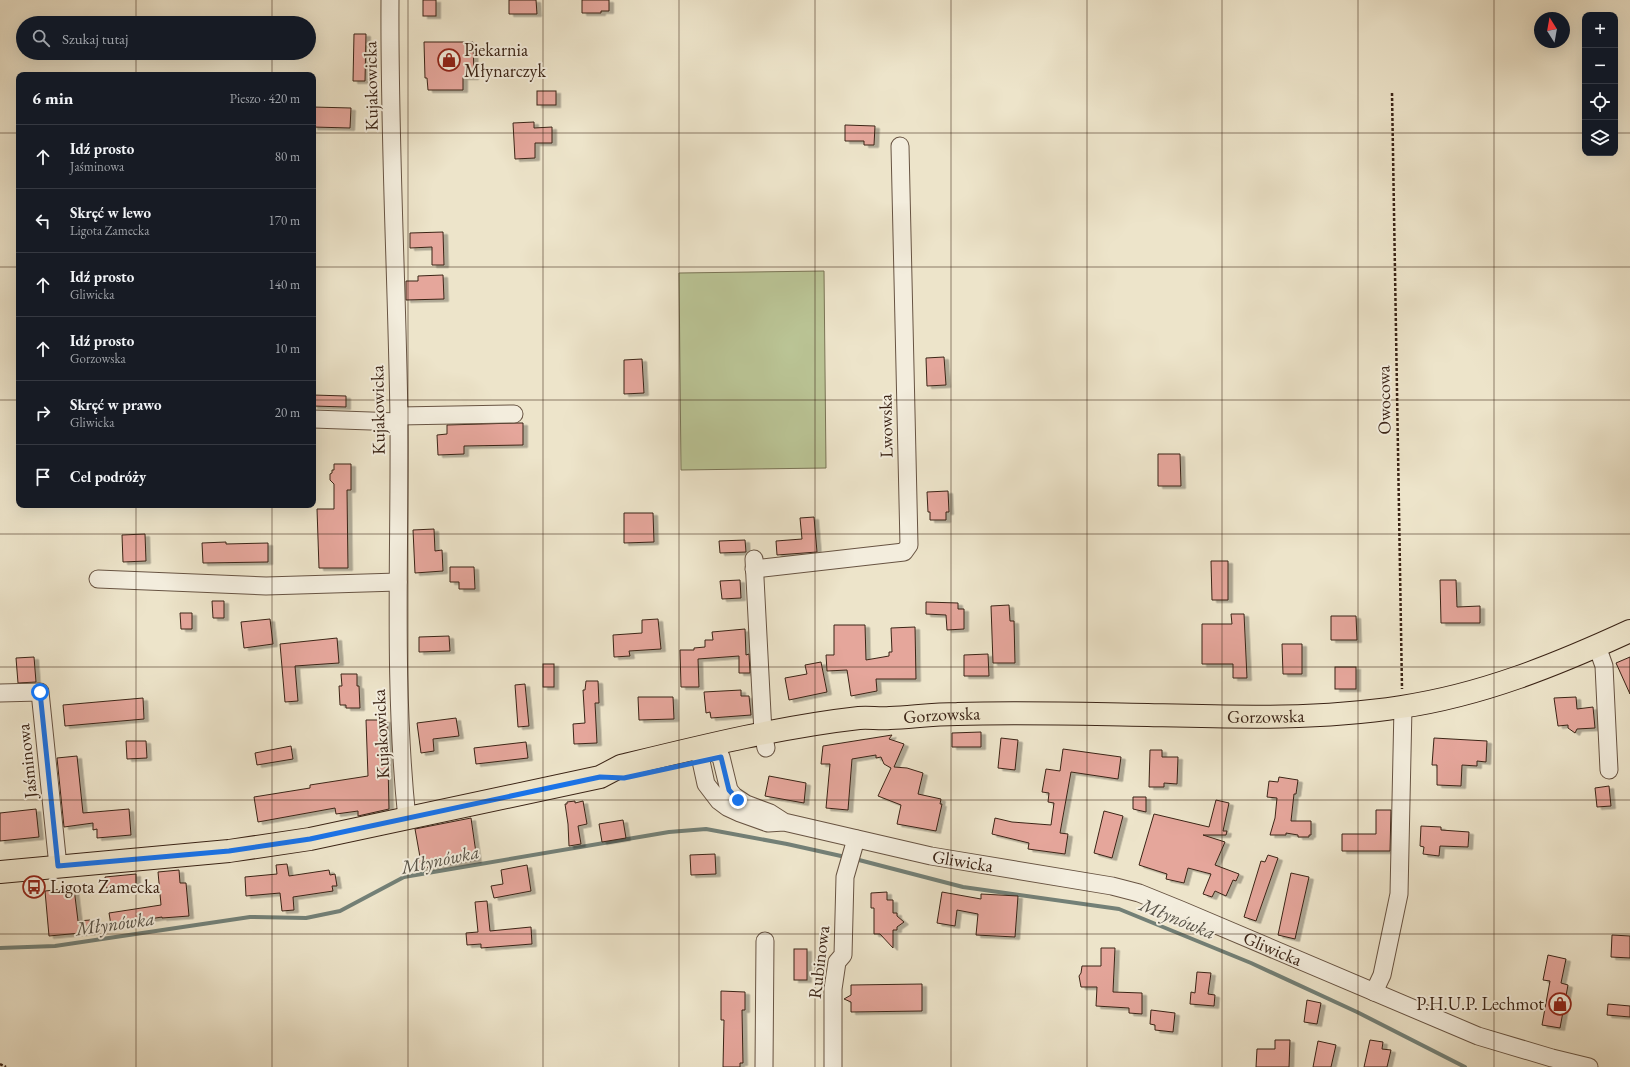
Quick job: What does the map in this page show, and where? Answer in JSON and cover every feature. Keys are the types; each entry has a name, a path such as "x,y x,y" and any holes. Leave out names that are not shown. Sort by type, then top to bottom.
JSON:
{"main road":[{"name":"Gorzowska","path":"709,755 861,718 887,719 953,714 1003,713 1232,717 1342,714 1403,707 1448,699 1488,688 1572,658 1630,631"},
{"path":"0,872 267,846 310,839 600,777 624,778 709,755"}],"street":[{"name":"Kujakowicka","path":"390,0 399,419 398,582 400,740 407,819"},
{"name":"Lwowska","path":"765,741 754,564 904,552 909,545 900,146"},
{"path":"316,419 399,419 514,414"},
{"path":"98,580 266,586 398,582"},
{"path":"1597,646 1604,666 1609,770"},
{"name":"Jaśminowa","path":"0,693 40,692 58,866"},
{"path":"1374,992 1382,975 1399,894 1403,707"},
{"name":"Gliwicka","path":"709,755 706,784 719,800 727,807 768,823 784,822 931,856 1071,879 1139,893 1478,1036 1552,1058 1589,1067"},
{"name":"Rubinowa","path":"833,1067 833,989 837,962 843,955 845,877 856,839"},
{"path":"764,1067 765,941"}],"path":[{"name":"Owocowa","path":"1392,93 1403,707"},
{"path":"0,1064 6,1067"}],"green space":[{"path":"824,271 826,468 681,470 679,273"}],"building":[{"path":"423,0 436,0 436,16 423,16"},
{"path":"509,0 536,0 537,14 509,14"},
{"path":"582,0 609,0 609,11 601,11 601,13 582,13"},
{"path":"354,34 366,34 365,81 353,81"},
{"name":"Piekarnia Młynarczyk","path":"424,42 473,42 474,77 463,77 463,90 428,90 427,78 425,78"},
{"path":"537,91 556,91 556,105 537,105"},
{"path":"316,107 351,108 350,128 316,127"},
{"path":"534,122 534,128 552,127 552,143 535,143 535,158 515,159 513,123"},
{"path":"845,125 875,126 874,145 864,145 864,141 845,141"},
{"path":"443,232 444,265 432,265 432,247 410,248 410,233"},
{"path":"443,275 444,299 406,300 406,281 418,281 418,276"},
{"path":"944,357 946,385 927,386 926,358"},
{"path":"642,359 644,393 624,394 624,360"},
{"path":"316,395 346,396 346,407 316,406"},
{"path":"523,423 523,445 464,446 464,454 438,455 437,435 447,434 447,425"},
{"path":"1158,454 1180,454 1181,486 1158,486"},
{"path":"334,464 351,464 351,490 347,490 348,568 319,568 317,509 334,509 334,484 330,480 330,474 332,473 332,470 334,470"},
{"path":"948,491 949,512 946,512 946,520 930,520 927,492"},
{"path":"624,513 653,513 654,542 624,543"},
{"path":"814,517 817,552 777,555 776,541 802,539 800,518"},
{"path":"434,529 435,551 442,550 443,571 415,573 413,530"},
{"path":"145,534 146,561 123,562 122,535"},
{"path":"745,540 746,552 720,553 719,541"},
{"path":"226,542 226,544 268,543 268,562 203,563 202,543"},
{"path":"1211,561 1228,561 1228,600 1212,600"},
{"path":"450,567 474,567 475,589 459,589 459,582 450,582"},
{"path":"740,580 741,598 722,599 720,581"},
{"path":"1440,580 1456,580 1457,607 1480,606 1480,623 1441,623"},
{"path":"212,601 224,601 224,618 213,618"},
{"path":"926,602 958,603 958,609 964,609 964,629 947,630 946,615 926,614"},
{"path":"1009,605 1010,621 1014,621 1015,663 993,663 991,606"},
{"path":"180,613 192,613 192,629 181,629"},
{"path":"1231,614 1244,614 1247,678 1233,678 1233,664 1202,664 1202,624 1232,624"},
{"path":"1331,616 1356,616 1357,640 1331,640"},
{"path":"270,619 273,644 244,648 241,622"},
{"path":"658,619 661,649 629,651 630,656 614,657 613,635 642,633 642,620"},
{"path":"834,625 865,625 866,660 889,656 889,652 892,652 891,628 915,627 916,679 876,679 877,691 851,696 847,670 827,671 826,655 834,655"},
{"path":"745,629 746,655 749,654 750,673 739,673 739,656 698,659 699,687 681,687 680,650 694,650 694,648 705,647 705,640 713,640 712,632"},
{"path":"449,636 450,651 419,652 419,637"},
{"path":"337,638 339,663 295,666 298,701 285,702 280,644"},
{"path":"1282,644 1302,644 1302,674 1283,674"},
{"path":"988,654 989,676 964,676 964,655"},
{"path":"34,657 36,682 18,683 16,658"},
{"path":"1630,657 1630,694 1616,663"},
{"path":"821,662 827,692 789,700 785,678 807,674 805,665"},
{"path":"543,664 554,664 554,687 543,687"},
{"path":"1335,667 1356,667 1356,689 1335,689"},
{"path":"341,674 357,674 360,708 346,708 346,705 340,705 339,686 342,686"},
{"path":"586,681 598,681 599,703 595,703 597,743 574,744 573,724 585,723 583,690 585,690"},
{"path":"525,684 529,726 518,727 515,685"},
{"path":"741,690 741,696 749,696 751,715 711,718 710,712 706,713 704,692"},
{"path":"638,697 673,697 674,719 639,720"},
{"path":"1576,697 1577,709 1593,707 1595,728 1577,729 1575,733 1568,728 1568,725 1558,726 1554,698"},
{"path":"143,698 144,719 65,726 63,705"},
{"path":"456,718 459,736 433,739 434,751 421,753 417,723"},
{"path":"366,720 387,720 389,809 358,816 358,811 336,814 335,808 258,822 254,797 310,788 310,785 368,776"},
{"path":"981,732 981,747 952,747 952,733"},
{"path":"892,735 889,739 904,744 894,767 907,768 923,773 918,794 941,799 940,804 942,804 936,831 897,824 901,805 878,796 891,768 884,764 881,757 876,758 876,755 852,759 848,810 826,808 830,764 821,764 823,746"},
{"path":"1001,738 1018,740 1015,770 998,768"},
{"path":"1434,738 1487,741 1486,762 1477,761 1477,766 1462,765 1461,786 1437,785 1437,765 1432,765"},
{"path":"126,741 146,741 147,758 127,759"},
{"path":"526,742 528,758 476,764 474,748"},
{"path":"291,746 293,759 257,765 255,753"},
{"path":"1063,749 1121,757 1118,779 1071,772 1060,833 1068,834 1065,854 1028,849 1029,843 992,834 995,818 1012,822 1051,825 1054,803 1048,802 1049,793 1042,792 1046,769 1060,771"},
{"path":"1150,750 1162,750 1162,757 1178,757 1177,784 1164,783 1164,787 1149,787"},
{"path":"77,756 83,813 129,809 131,835 97,838 97,829 93,830 93,823 64,827 57,758"},
{"path":"769,776 806,783 804,803 765,796"},
{"path":"1279,777 1298,780 1296,794 1294,794 1291,821 1311,821 1311,835 1309,835 1309,837 1298,837 1298,835 1286,833 1286,835 1270,835 1275,818 1277,798 1267,797 1269,781 1278,782"},
{"path":"1609,786 1611,806 1597,807 1595,788"},
{"path":"1133,797 1146,797 1146,812 1133,809"},
{"path":"1216,800 1229,803 1223,831 1227,831 1226,835 1203,835 1225,842 1215,865 1239,874 1236,881 1233,880 1226,896 1215,891 1212,897 1203,894 1211,874 1188,868 1184,883 1166,879 1167,874 1139,865 1154,814 1209,827"},
{"path":"575,801 575,803 583,801 587,824 578,826 581,844 569,846 565,804 567,804 567,802"},
{"path":"36,809 39,837 0,841 0,813"},
{"path":"1376,810 1391,810 1390,851 1342,851 1342,834 1376,834"},
{"path":"1104,811 1123,816 1112,858 1094,853"},
{"path":"471,818 477,860 418,869 416,858 420,857 415,829"},
{"path":"623,820 626,838 602,842 599,824"},
{"path":"1421,826 1441,827 1441,830 1469,832 1468,847 1440,846 1439,856 1423,854 1424,847 1420,846"},
{"path":"715,854 716,874 691,875 690,855"},
{"path":"1268,855 1278,858 1256,921 1244,917 1261,861 1265,862"},
{"path":"287,864 289,876 329,870 330,875 335,874 337,886 332,886 333,891 293,897 294,910 282,911 280,893 246,896 245,877 277,874 276,865"},
{"path":"527,865 531,891 494,898 491,886 503,884 501,870"},
{"path":"179,870 180,883 186,883 189,916 162,917 111,925 109,913 161,905 158,872"},
{"path":"1291,873 1309,877 1295,939 1278,935"},
{"path":"136,874 136,885 106,888 105,877"},
{"path":"74,888 78,921 90,920 91,932 49,936 45,891"},
{"path":"887,892 887,900 893,900 893,913 897,913 897,916 904,922 897,927 897,930 893,930 893,948 880,934 874,934 874,908 871,908 871,893"},
{"path":"942,892 981,899 981,894 1018,896 1015,937 976,935 978,914 957,910 955,926 937,923"},
{"path":"487,901 490,931 531,927 532,944 481,948 481,944 467,945 466,933 478,932 475,902"},
{"path":"1612,935 1630,936 1630,958 1611,957"},
{"path":"1101,948 1115,948 1113,992 1142,993 1142,1014 1129,1013 1129,1008 1096,1006 1097,987 1081,987 1079,976 1082,966 1101,966"},
{"path":"794,949 807,949 807,980 794,980"},
{"path":"1548,955 1566,959 1561,983 1568,985 1560,1028 1542,1025 1550,981 1543,980"},
{"path":"1197,972 1211,973 1208,994 1215,995 1214,1006 1190,1004 1191,992 1195,993"},
{"path":"922,984 922,1011 851,1012 851,1002 844,999 851,995 851,985"},
{"path":"721,991 745,992 745,1010 742,1010 743,1063 740,1063 740,1067 723,1067 724,1020 721,1020"},
{"path":"1307,1000 1321,1003 1317,1024 1304,1022"},
{"path":"1608,1004 1630,1006 1630,1017 1607,1015"},
{"path":"1151,1010 1175,1013 1173,1032 1155,1030 1155,1025 1150,1024"},
{"path":"1275,1040 1290,1040 1289,1067 1256,1067 1257,1049 1275,1049"},
{"path":"1370,1040 1383,1042 1382,1049 1391,1050 1387,1067 1364,1067"},
{"path":"1318,1041 1336,1045 1331,1067 1313,1067"}],"waterway":[{"name":"Młynówka","path":"0,948 55,946 250,917 306,918 340,911 404,877 669,832 706,829 841,856"},
{"name":"Młynówka","path":"859,860 963,887 1119,909 1251,963 1357,1012 1465,1067"}],"place":[{"name":"Piekarnia Młynarczyk","path":"449,60"},
{"name":"Ligota Zamecka","path":"34,887"},
{"name":"P.H.U.P. Lechmot","path":"1560,1004"}],"route":[{"path":"40,692 58,866 229,851 310,839 600,777 624,778 721,757 729,790 738,800"}]}
